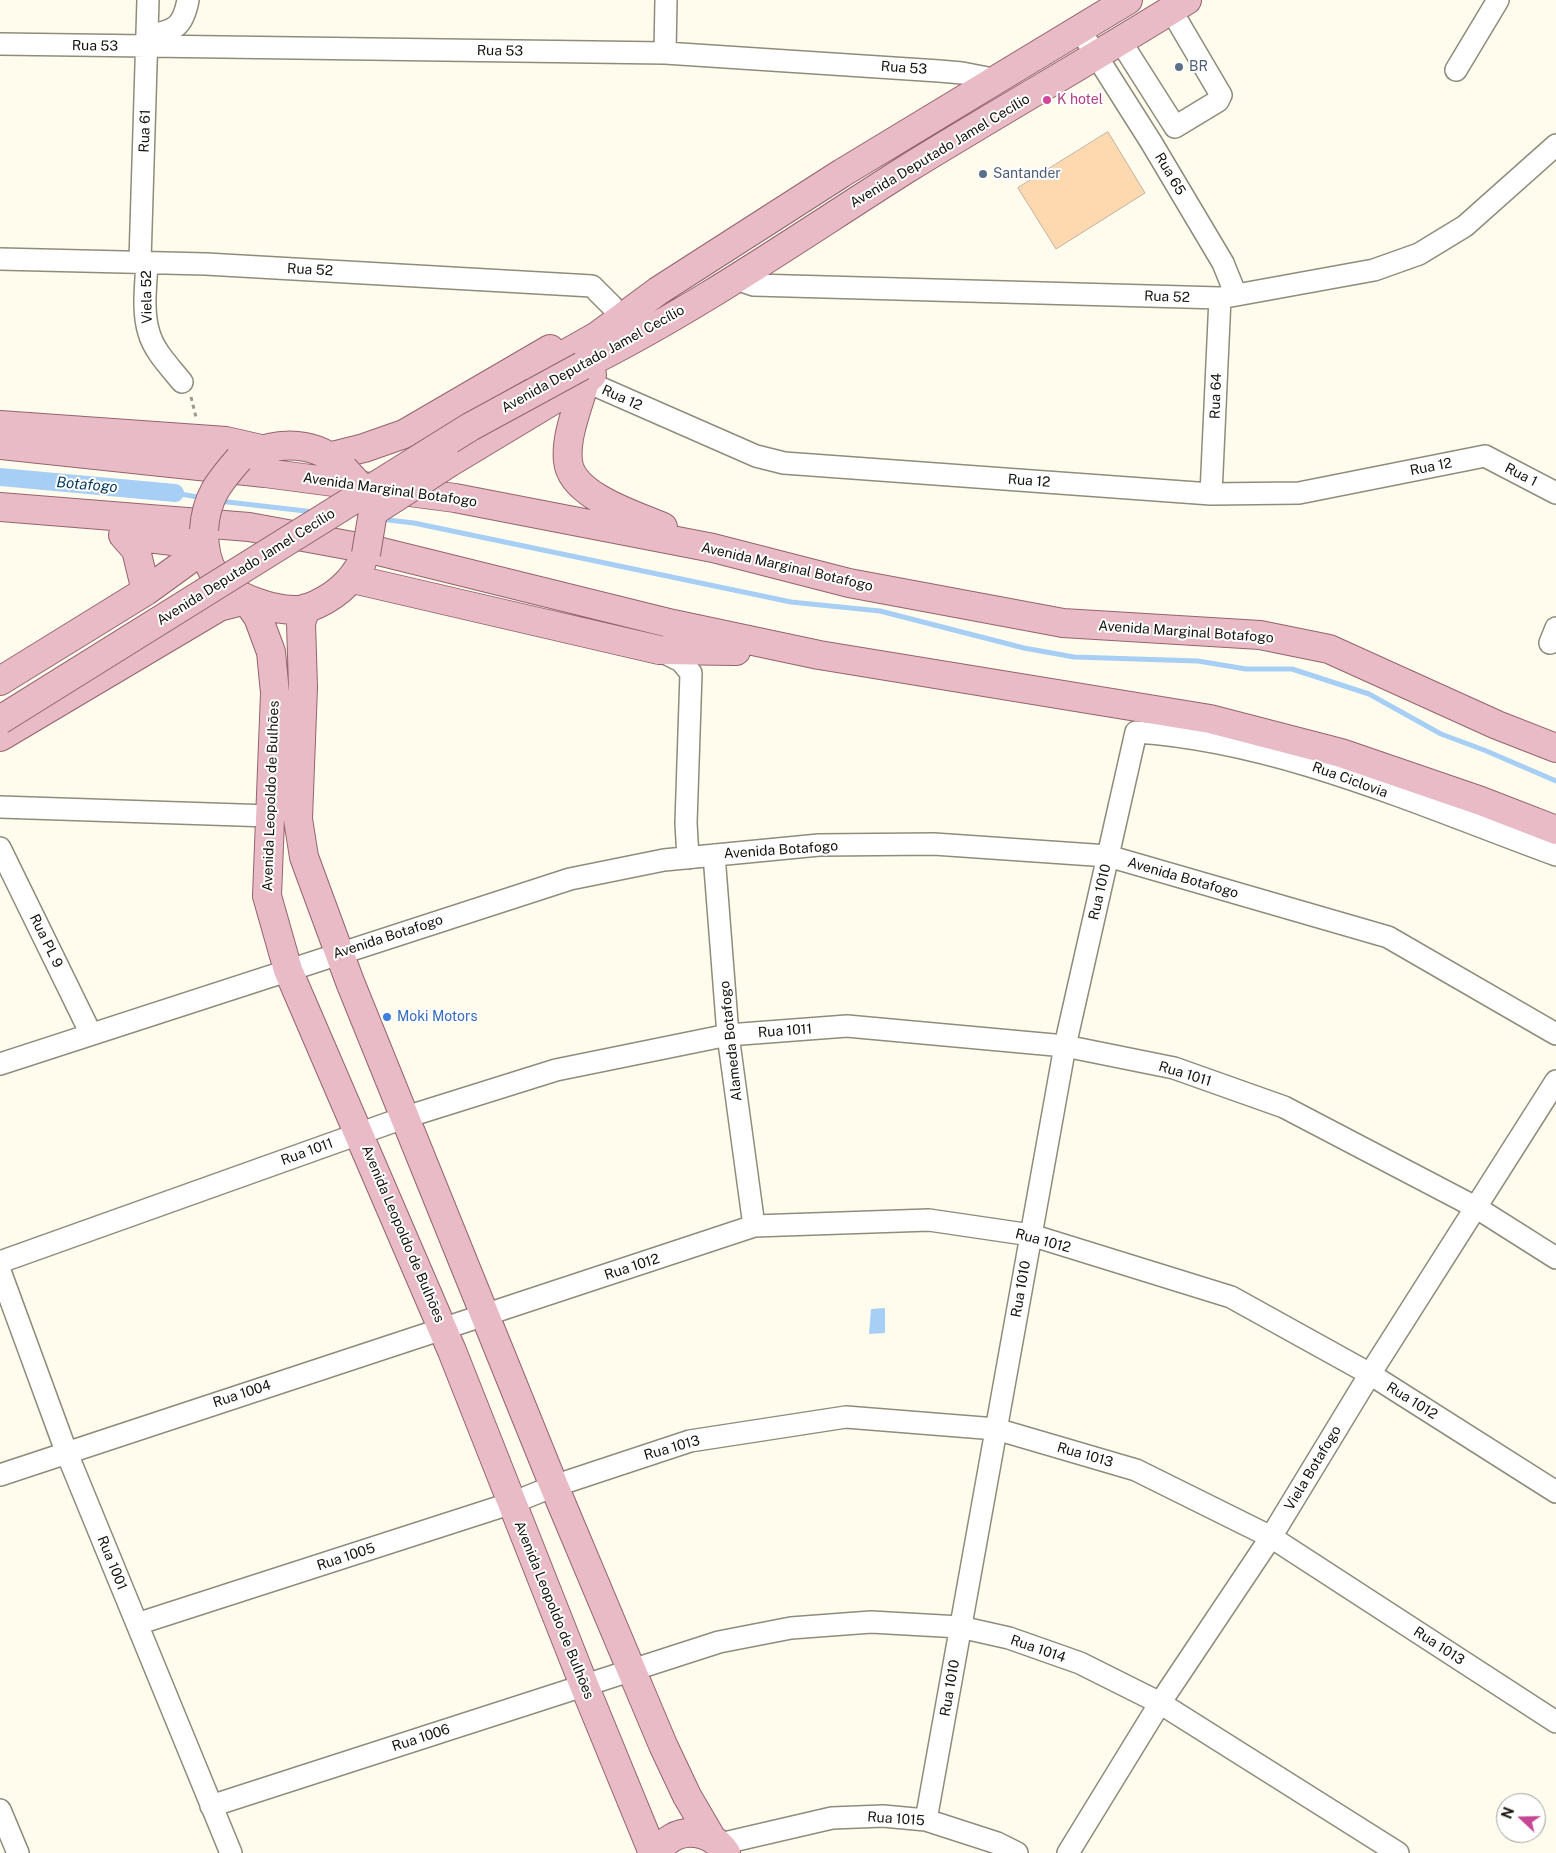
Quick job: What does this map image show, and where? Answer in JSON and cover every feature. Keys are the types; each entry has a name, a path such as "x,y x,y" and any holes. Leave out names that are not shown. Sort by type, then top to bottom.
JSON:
{"main road":[{"name":"Avenida Deputado Jamel Cecílio","path":"0,703 537,370 597,336 658,291 842,173 1128,0"},
{"name":"Avenida Deputado Jamel Cecílio","path":"0,720 470,427 583,374 619,348 736,279 906,170 1121,42 1179,5"},
{"path":"338,462 364,448 404,434 550,348 612,306 658,291"},
{"path":"373,512 583,374"},
{"path":"583,374 570,439 568,462 575,479 597,498 712,548"},
{"path":"0,425 226,441 250,454"},
{"name":"Avenida Marginal Botafogo","path":"0,445 264,473 455,498 712,548 849,582 1063,623 1260,635 1329,648 1497,725 1556,748"},
{"path":"296,446 321,450 338,462 369,496 373,512 366,554 353,579 335,595 306,608 277,609 246,600 215,576 204,540 205,512 217,484 250,454 296,446"},
{"path":"0,507 249,526 374,550 672,624 819,655 1210,720 1341,753 1481,801 1556,830"},
{"path":"0,525 123,535 181,542 204,540"},
{"path":"123,535 136,550 146,592"},
{"path":"0,681 146,592 204,540"},
{"path":"353,579 659,650 689,649 819,655"},
{"path":"0,737 219,606 246,600"},
{"name":"Avenida Leopoldo de Bulhões","path":"246,600 258,617 270,652 274,693 267,896 288,970 360,1133 442,1327 653,1853"},
{"name":"Avenida Leopoldo de Bulhões","path":"306,608 301,623 303,687 298,819 304,857 338,952 406,1116 554,1486 632,1672 687,1796 719,1845"},
{"path":"657,1853 672,1837 685,1833 698,1833 719,1845"}],"street":[{"name":"Rua 61","path":"144,262 148,0"},
{"path":"147,41 174,28 185,17 188,0"},
{"path":"665,53 666,0"},
{"path":"1456,70 1497,0"},
{"path":"1151,142 1218,101 1221,95 1179,5"},
{"name":"Rua 65","path":"1080,30 1151,142 1223,263 1228,297"},
{"name":"Rua 53","path":"0,44 147,41 665,53 939,70 962,72 998,80"},
{"path":"1121,42 1175,127"},
{"name":"Rua 52","path":"736,279 754,285 1228,297 1374,270 1419,254 1466,226 1556,145"},
{"name":"Rua 52","path":"0,259 144,262 592,286 612,306"},
{"name":"Viela 52","path":"144,262 146,320 149,334 156,349 182,382"},
{"name":"Rua 64","path":"1211,494 1228,297"},
{"name":"Rua 12","path":"583,374 756,456 784,463 1211,494 1298,493 1485,456"},
{"name":"Rua 1","path":"1485,456 1556,493"},
{"path":"659,650 681,661 691,673 686,823 688,858"},
{"name":"Rua Ciclovia","path":"1136,732 1172,734 1305,764 1556,855"},
{"name":"Rua 1010","path":"926,1820 1065,1046 1136,732"},
{"path":"0,807 270,816"},
{"name":"Avenida Botafogo","path":"0,1064 338,952 570,879 664,860 819,845 934,844 1108,856 1388,937 1556,1034"},
{"name":"Rua PL 9","path":"0,848 92,1034"},
{"name":"Alameda Botafogo","path":"714,855 728,1035 754,1226"},
{"name":"Rua 1011","path":"0,1262 406,1116 556,1070 728,1035 847,1026 1065,1046 1174,1068 1284,1107 1477,1208 1556,1258"},
{"name":"Viela Botafogo","path":"1068,1853 1160,1703 1271,1537 1370,1374 1556,1081"},
{"name":"Rua 1012","path":"485,1315 754,1226 929,1220 1031,1235 1231,1297 1370,1374 1556,1492"},
{"name":"Rua 1001","path":"0,1271 66,1451 231,1853"},
{"name":"Rua 1004","path":"0,1474 442,1327 485,1315"},
{"name":"Rua 1013","path":"554,1486 690,1441 846,1417 996,1429 1136,1470 1271,1537 1556,1722"},
{"name":"Rua 1005","path":"137,1624 512,1503 554,1486"},
{"name":"Rua 1014","path":"632,1672 719,1642 791,1628 870,1622 960,1628 1008,1638 1080,1663 1160,1703 1398,1853"},
{"name":"Rua 1006","path":"211,1806 584,1685 632,1672"},
{"path":"0,1810 18,1853"},
{"name":"Rua 1015","path":"719,1845 832,1818 884,1816 926,1820 997,1843 1017,1853"},
{"name":"Rua 1015","path":"748,1853 771,1834"}],"water":[{"path":"885,1308 885,1333 869,1334 871,1309"}],"building":[{"path":"1108,132 1145,193 1056,249 1018,188"}],"waterway":[{"name":"Botafogo","path":"0,477 175,493"},
{"path":"175,493 203,498"},
{"path":"219,501 314,512"},
{"path":"380,519 414,523 791,602 880,611 1024,648 1074,657 1198,661 1246,669 1292,669 1369,694 1441,734 1556,781"}],"place":[{"name":"BR","path":"1179,67"},
{"name":"K hotel","path":"1047,100"},
{"name":"Santander","path":"983,174"},
{"name":"Moki Motors","path":"387,1017"}]}
